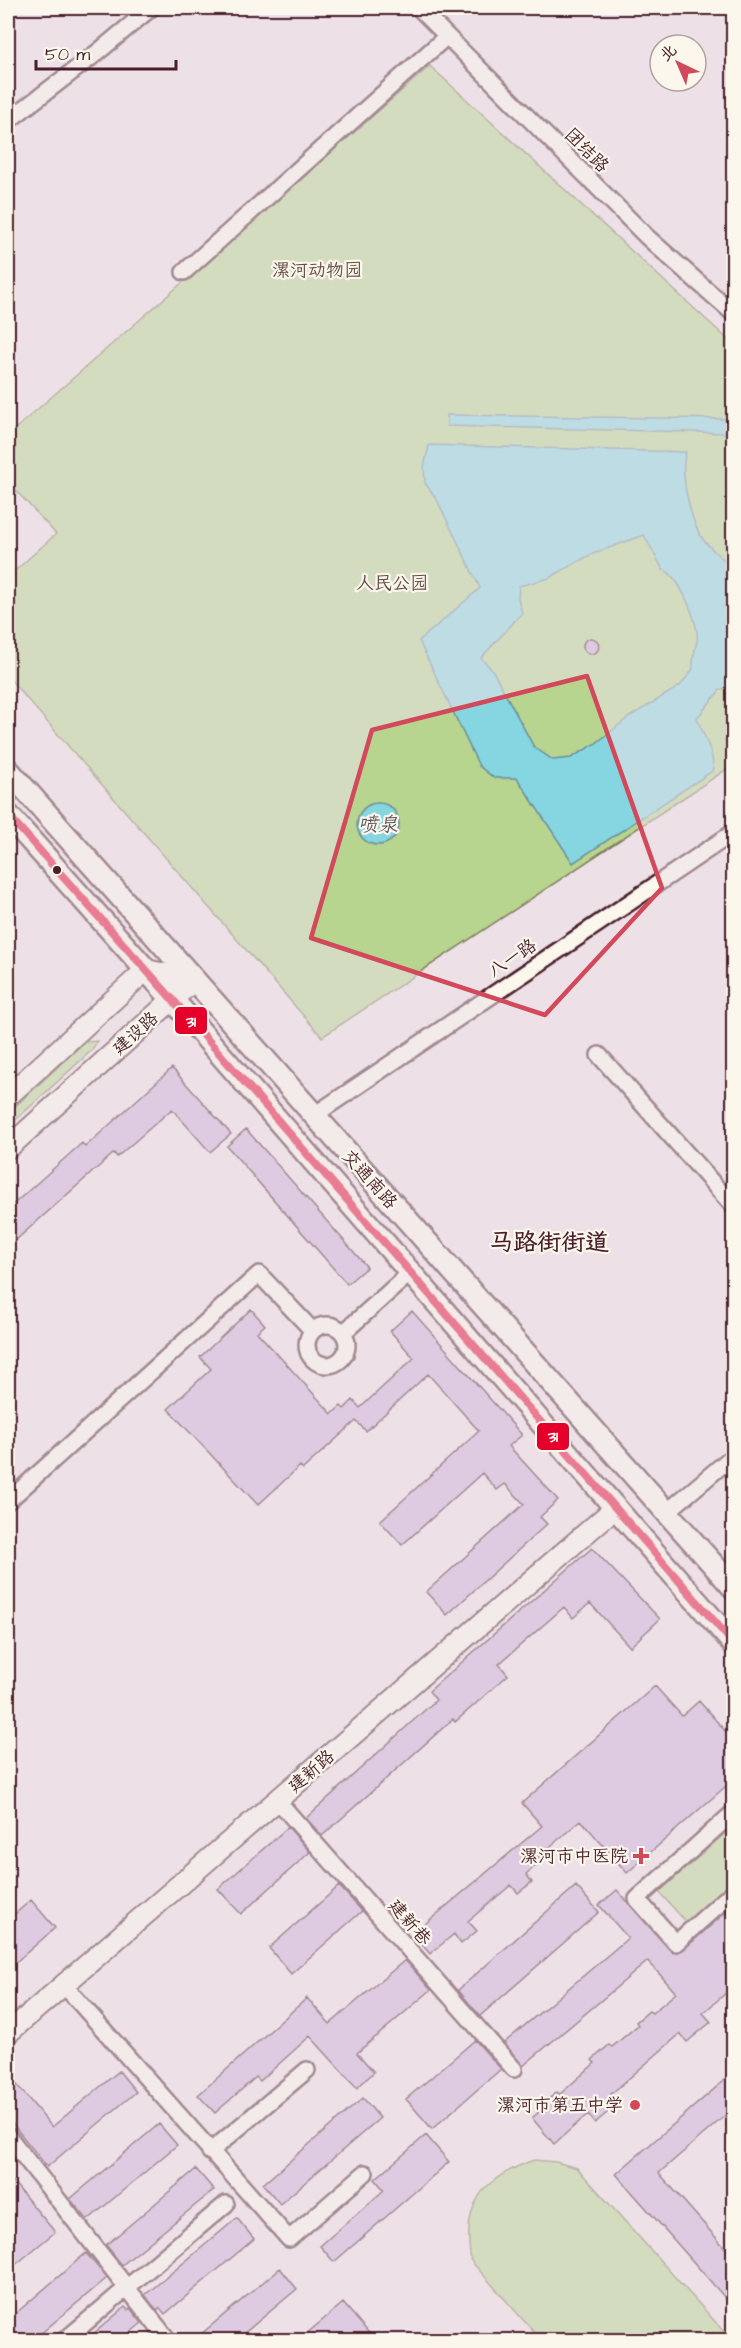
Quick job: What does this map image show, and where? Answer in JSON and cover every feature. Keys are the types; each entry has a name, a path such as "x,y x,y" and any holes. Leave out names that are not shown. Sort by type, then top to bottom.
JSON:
{"main road":[{"name":"交通南路","path":"8,770 734,1588"},
{"name":"交通南路","path":"8,815 734,1644"},
{"path":"409,1274 434,1251"}],"street":[{"path":"8,121 151,8"},
{"name":"团结路","path":"419,8 647,237 734,314"},
{"path":"184,272 447,36"},
{"name":"八一路","path":"313,1116 734,832"},
{"path":"8,1096 146,970 194,980"},
{"name":"建设路","path":"8,1148 194,980"},
{"path":"599,1055 734,1207"},
{"path":"8,1501 259,1274 313,1331"},
{"path":"343,1333 409,1274"},
{"path":"325,1326 343,1333 347,1344 343,1357 327,1365 315,1361 308,1350 313,1331 325,1326"},
{"path":"667,1512 734,1455"},
{"name":"建新路","path":"8,2033 614,1509"},
{"name":"建新巷","path":"277,1800 514,2069"},
{"path":"734,1812 637,1899 676,1942 734,1891"},
{"path":"63,1984 289,2239 365,2173"},
{"path":"210,2152 307,2070"},
{"path":"8,2136 168,2340"},
{"path":"65,2340 226,2204"}],"highlighted area":[{"path":"587,676 662,888 545,1015 311,938 372,730"}],"green space":[{"name":"人民公园","path":"430,66 733,344 733,765 322,1037 8,677 8,577 56,534 8,482 8,435"},
{"path":"97,1041 92,1050 8,1127 8,1113 85,1042"},
{"path":"733,1826 733,1880 686,1922 659,1892"},
{"path":"534,2160 556,2162 577,2168 727,2335 729,2340 541,2340 471,2261 469,2241 469,2224 479,2196 501,2175"}],"water":[{"path":"447,415 732,419 730,433 447,426"},
{"path":"429,445 686,452 685,482 689,506 696,527 707,544 733,569 733,685 720,690 697,718 711,752 714,770 573,863 517,778 494,778 479,766 419,641 480,588 437,500 425,483 424,467","holes":["644,535 663,570 682,590 692,613 697,634 693,669 680,686 629,717 595,744 571,758 553,760 534,747 493,671 481,658 522,613 518,598 519,586 549,578 590,555"]},
{"name":"喷泉","path":"378,803 386,804 393,809 398,816 398,832 393,839 386,844 378,845 370,844 363,839 358,832 357,824 358,816 363,809 370,804"}],"building":[{"path":"588,638 594,638 599,646 597,652 588,654 583,649 583,643"},
{"path":"172,1068 231,1134 210,1152 172,1109 117,1157 114,1153 8,1247 8,1209 82,1143 85,1147"},
{"path":"246,1129 367,1267 347,1284 227,1146"},
{"path":"251,1309 265,1325 257,1332 332,1414 341,1406 344,1409 353,1400 360,1408 414,1358 390,1331 412,1311 522,1435 509,1446 558,1500 540,1517 547,1524 447,1615 426,1592 524,1504 505,1484 497,1490 482,1473 402,1545 380,1521 479,1431 428,1374 366,1431 356,1421 303,1469 300,1466 258,1505 168,1409 211,1369 200,1357"},
{"path":"592,1548 660,1619 630,1647 590,1603 573,1618 564,1607 499,1664 508,1675 455,1722 453,1719 322,1836 306,1818 436,1700 429,1691"},
{"path":"655,1686 682,1716 699,1701 734,1741 734,1779 627,1873 581,1820 538,1857 541,1861 526,1874 532,1882 518,1893 511,1885 468,1921 477,1931 461,1944 454,1934 430,1954 413,1934 542,1826 522,1803"},
{"path":"288,1827 310,1852 241,1914 218,1889"},
{"path":"339,1886 362,1911 291,1974 269,1948"},
{"path":"576,1886 599,1912 480,2016 458,1990"},
{"path":"617,1890 673,1953 683,1950 734,1905 734,1986 703,2013 711,2022 687,2042 680,2034 611,2094 619,2103 595,2123 588,2114 554,2144 532,2118 546,2106 544,2103 557,2092 560,2094 595,2063 592,2060 638,2025 636,2022 649,2011 652,2013 676,1993 648,1961 523,2066 504,2043 628,1938 599,1905"},
{"path":"31,1900 55,1928 8,1969 8,1920"},
{"path":"405,1960 431,1990 357,2053 374,2072 357,2088 310,2036 260,2081 256,2077 215,2113 198,2095 307,1998 330,2024"},
{"path":"475,2040 501,2069 432,2129 406,2099"},
{"path":"119,2071 136,2092 47,2167 8,2118 8,2074 52,2127"},
{"path":"734,2072 734,2108 659,2173 734,2258 734,2308 616,2174"},
{"path":"363,2098 380,2118 280,2204 263,2184"},
{"path":"159,2124 177,2145 88,2220 70,2199"},
{"path":"426,2135 449,2162 334,2262 320,2246 384,2190 375,2179"},
{"path":"196,2169 214,2190 122,2265 106,2245"},
{"path":"8,2176 55,2232 8,2271"},
{"path":"237,2218 254,2239 165,2314 160,2308 157,2311 145,2295"},
{"path":"86,2253 107,2278 33,2340 8,2340 8,2320"},
{"path":"280,2268 297,2289 236,2340 194,2340"},
{"path":"343,2303 375,2340 299,2340"},
{"path":"125,2307 128,2310 130,2308 142,2323 121,2340 86,2340"}],"transit line":[{"name":"31","path":"8,815 173,1000 734,1644"}],"place":[{"name":"漯河市中医院","path":"641,1856"},
{"name":"漯河市第五中学","path":"635,2105"}],"district":[{"name":"马路街街道","path":"549,1242"}],"park label":[{"name":"漯河动物园","path":"317,270"}]}
